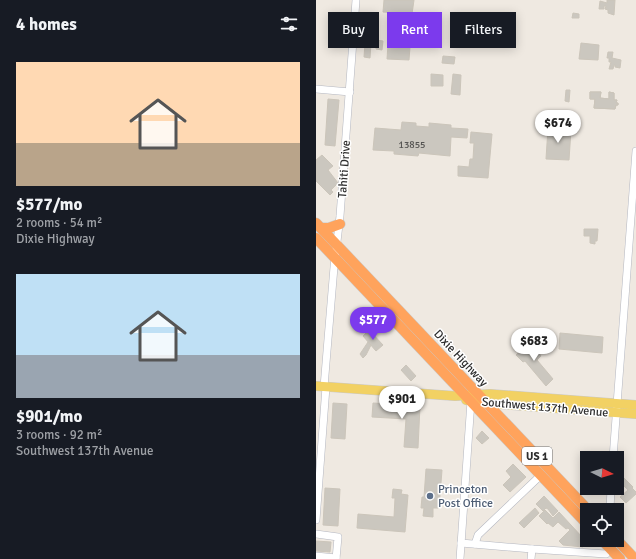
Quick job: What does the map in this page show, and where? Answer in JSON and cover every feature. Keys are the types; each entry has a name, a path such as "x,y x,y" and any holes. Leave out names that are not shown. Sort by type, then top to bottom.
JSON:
{"highway":[{"path":"318,226 330,228 340,224"},
{"name":"Dixie Highway","path":"318,226 454,368 467,397 486,403 582,503"},
{"name":"Dixie Highway","path":"316,238 580,517"},
{"path":"404,330 414,333 439,360 454,368"},
{"path":"623,547 634,559"},
{"path":"606,548 620,559"}],"main road":[{"name":"Southwest 137th Avenue","path":"322,386 467,397 490,394 616,408 636,414"},
{"name":"Southwest 137th Avenue","path":"486,403 616,408 636,405"}],"street":[{"name":"Tahiti Drive","path":"316,520 322,386 335,258 340,224 356,0"},
{"path":"316,89 350,92"},
{"path":"613,451 636,151"},
{"path":"460,559 470,423 467,397"},
{"path":"470,423 475,416 482,413"},
{"path":"475,544 478,535 541,475"},
{"path":"316,534 338,537 336,558 316,556"},
{"path":"461,543 532,549 606,548"},
{"path":"531,559 532,549"}],"building":[{"path":"384,0 414,0 412,12 383,12"},
{"path":"607,0 615,0 614,15 608,13 608,10 605,9 606,6 604,6 604,9 599,9 600,1 607,3"},
{"path":"573,13 579,14 579,18 572,18"},
{"path":"379,40 383,41 382,50 376,49 379,48"},
{"path":"581,43 599,45 598,60 579,59"},
{"path":"365,48 371,48 370,58 364,57"},
{"path":"388,48 410,48 409,60 387,59"},
{"path":"608,52 613,52 612,58 621,60 620,68 615,67 614,65 613,69 609,69 611,62 609,62 609,58 607,58"},
{"path":"443,56 455,57 454,64 442,63"},
{"path":"431,74 443,75 443,86 431,86"},
{"path":"453,74 461,75 460,95 451,94"},
{"path":"566,90 570,90 569,102 565,101"},
{"path":"590,92 601,92 600,98 609,99 609,92 614,93 614,100 617,100 616,103 618,103 618,105 616,105 615,109 594,108 595,99 590,99"},
{"path":"590,92 601,92 600,98 609,99 609,92 614,93 614,100 617,100 616,103 618,103 618,105 616,105 615,109 594,108 595,99 590,99"},
{"path":"328,99 339,100 335,146 325,145"},
{"path":"402,122 416,123 416,126 429,127 429,123 451,125 451,128 468,129 467,138 451,137 450,156 419,153 418,156 394,154 394,151 373,150 375,128 401,130"},
{"path":"548,128 571,130 569,160 546,159"},
{"path":"471,132 492,134 488,178 458,176 458,166 469,167 470,159 473,159 474,143 470,143"},
{"path":"322,155 333,166 328,170 338,183 331,190 333,192 330,195 316,181 316,160"},
{"path":"584,229 598,229 597,241 595,241 595,244 590,243 590,236 584,236"},
{"path":"369,330 383,345 376,351 363,336"},
{"path":"560,333 603,337 602,353 559,349"},
{"path":"531,341 538,349 537,351 541,356 537,360 553,379 546,386 525,361 523,362 516,355"},
{"path":"368,342 371,345 363,358 360,354"},
{"path":"406,365 416,376 411,381 401,370"},
{"path":"333,403 347,404 345,439 331,438"},
{"path":"373,403 420,406 418,448 404,447 406,419 372,417"},
{"path":"482,431 489,438 482,444 476,438"},
{"path":"513,464 526,477 510,492 503,485 511,477 506,471"},
{"path":"426,469 442,470 439,508 433,508 433,517 423,516 424,508 421,508 422,497 424,497"},
{"path":"624,478 636,492 636,494 626,503 620,497 628,490 624,486"},
{"path":"325,488 340,489 338,526 323,525"},
{"path":"393,489 402,490 401,494 408,495 405,532 357,528 358,514 394,517 395,498 392,498"},
{"path":"544,496 558,511 553,516 548,509 546,508 543,511 536,504"},
{"path":"535,508 539,513 524,528 519,523"},
{"path":"545,510 553,518 559,512 580,535 580,547 563,545 559,541 570,530 568,528 566,529 558,522 553,527 548,523 547,524 539,516"},
{"path":"316,541 331,542 330,552 316,551"}],"place":[{"name":"Princeton Post Office","path":"430,496"}]}
